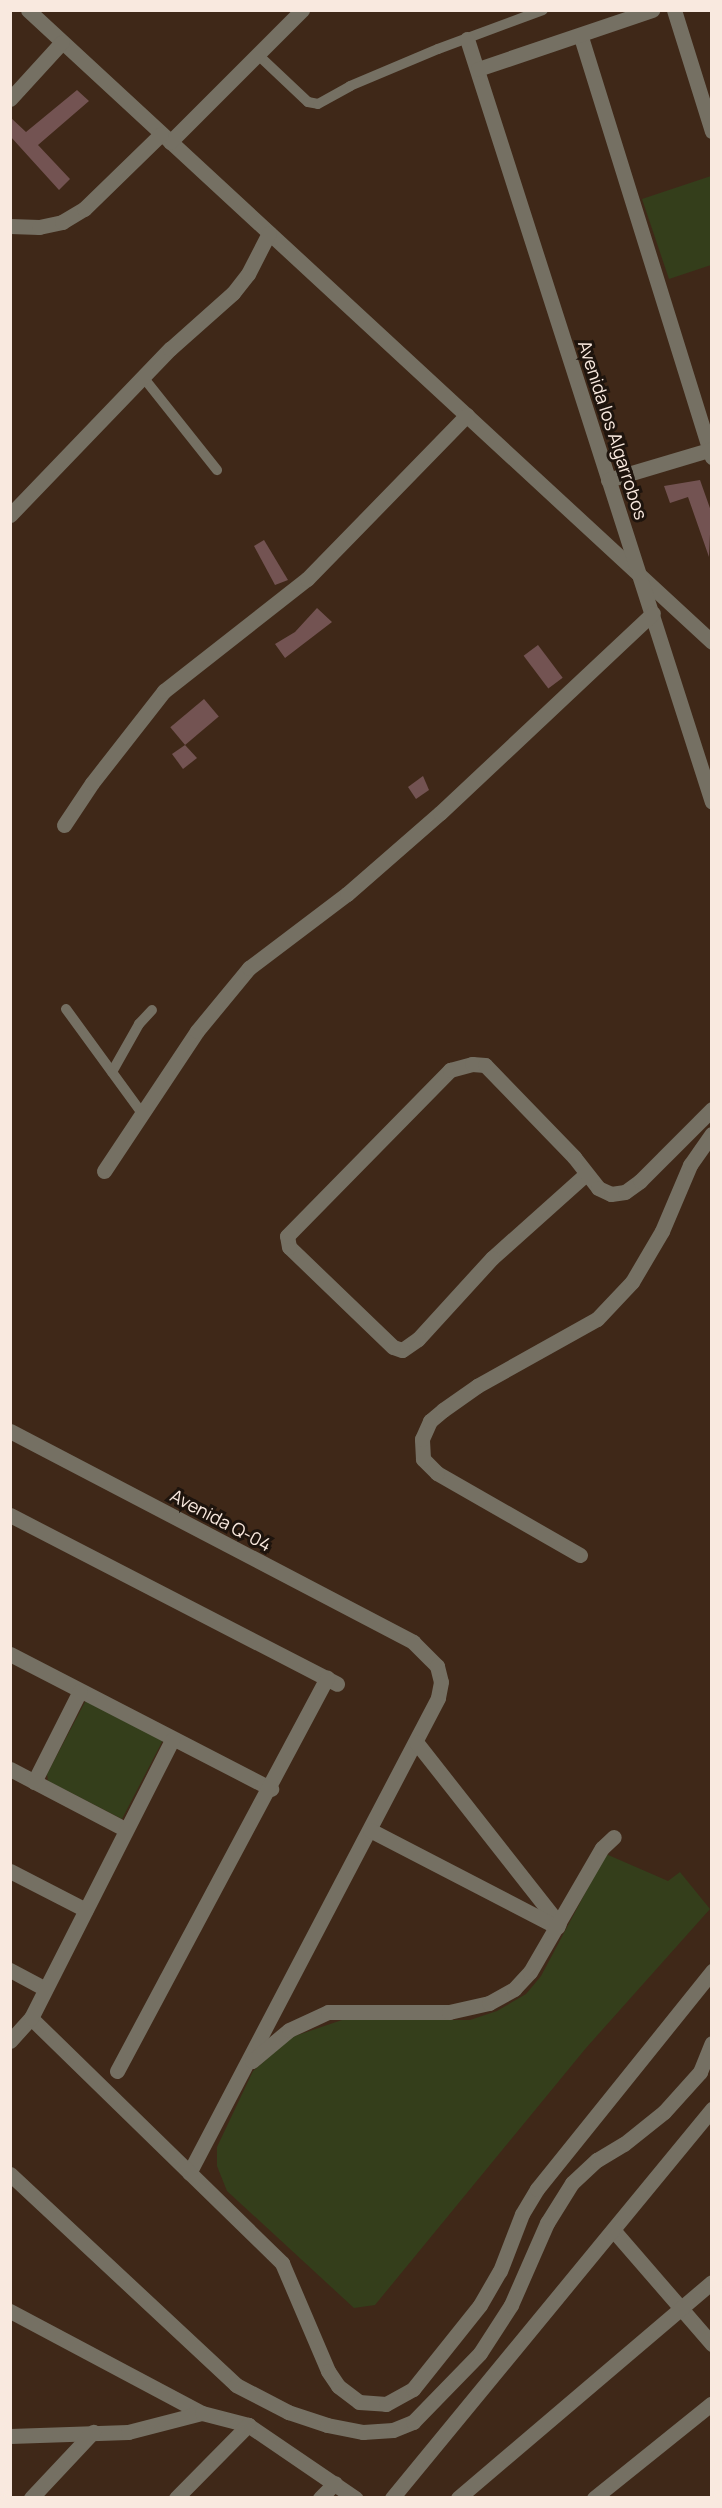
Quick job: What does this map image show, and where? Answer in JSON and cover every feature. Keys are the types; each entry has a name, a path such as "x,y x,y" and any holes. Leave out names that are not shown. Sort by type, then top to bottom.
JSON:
{"street":[{"path":"10,226 39,228 62,222 84,208 166,138 302,10"},
{"path":"478,69 581,37 652,10"},
{"path":"674,10 711,131"},
{"path":"34,12 62,42 711,642"},
{"path":"581,37 711,452 608,480"},
{"name":"Avenida los Algarrobos","path":"467,39 638,574 653,613 711,802"},
{"path":"10,99 62,42"},
{"path":"10,515 143,377 233,293 248,274 269,233"},
{"path":"64,825 164,691 306,579 467,415"},
{"path":"104,1171 141,1112 197,1031 249,968 347,894 440,813 653,613"},
{"path":"586,1174 492,1258 418,1339 402,1350 393,1347 290,1247 287,1236 450,1070 472,1064 485,1065 574,1157 586,1174 611,1194 625,1192 711,1108"},
{"path":"580,1555 437,1473 423,1459 422,1439 430,1421 444,1410 477,1386 597,1319 625,1290 646,1262 690,1164 711,1134"},
{"name":"Avenida Q-04","path":"10,1431 413,1642 437,1666 441,1683 438,1698 189,2173"},
{"path":"10,1515 332,1681 117,2071"},
{"path":"10,1654 271,1790"},
{"path":"34,1782 80,1691"},
{"path":"10,2041 31,2018 172,1740"},
{"path":"416,1742 558,1925"},
{"path":"10,1769 125,1829"},
{"path":"370,1830 558,1925"},
{"path":"245,2067 289,2030 328,2012 449,2012 489,2003 514,1989 530,1972 602,1848 614,1837"},
{"path":"10,1871 86,1910"},
{"path":"10,1970 45,1989"},
{"path":"31,2018 282,2262 321,2354 338,2386 359,2402 372,2405 396,2401 412,2389 480,2305 500,2271 522,2214 537,2189 710,1972"},
{"path":"710,1972 711,1993"},
{"path":"10,2174 236,2385 288,2412 327,2425 363,2432 393,2430 414,2422 480,2354 511,2305 547,2223 572,2183 664,2112 700,2072 711,2043"},
{"path":"392,2498 614,2231 711,2109"},
{"path":"614,2231 711,2344"},
{"path":"458,2498 711,2282"},
{"path":"10,2311 202,2414 249,2425 355,2498"},
{"path":"594,2498 711,2403"},
{"path":"10,2436 128,2432 202,2414"},
{"path":"176,2498 249,2425"},
{"path":"31,2498 93,2432"},
{"path":"320,2498 334,2483"}],"lane":[{"path":"257,54 308,102 318,104 350,86 543,10"},
{"path":"143,377 217,470"},
{"path":"66,1009 141,1112"},
{"path":"112,1072 139,1024 152,1010"}],"green space":[{"path":"711,176 711,265 669,279 642,199"},
{"path":"93,1700 164,1738 122,1819 48,1781 47,1774 85,1702"},
{"path":"606,1854 668,1881 680,1872 710,1909 586,2048 375,2305 354,2308 227,2191 217,2166 217,2147 253,2071 292,2037 342,2020 470,2020 497,2011 526,1994 541,1976"}],"building":[{"path":"77,90 89,101 38,145 70,179 59,190 10,136 10,117 26,132"},
{"path":"700,480 711,511 709,557 688,497 670,503 664,486"},
{"path":"264,540 288,580 275,585 254,546"},
{"path":"317,608 332,622 285,658 275,644 295,632"},
{"path":"538,645 563,678 548,689 524,656"},
{"path":"204,699 219,717 185,745 170,727"},
{"path":"185,745 197,758 183,769 172,754"},
{"path":"423,776 429,790 416,799 408,787"}]}
